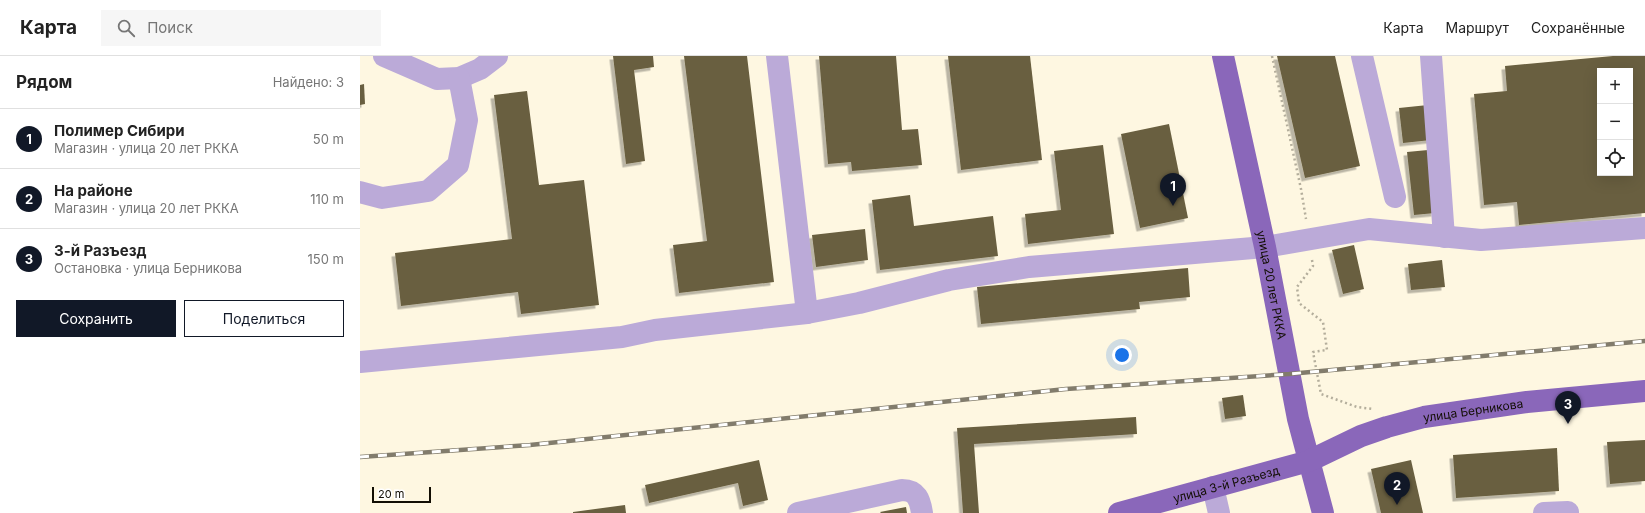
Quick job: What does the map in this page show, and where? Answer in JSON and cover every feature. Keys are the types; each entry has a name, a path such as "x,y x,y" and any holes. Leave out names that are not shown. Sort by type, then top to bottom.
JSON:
{"main road":[{"name":"улица 20 лет РККА","path":"1223,56 1265,247 1298,419 1323,513"},
{"name":"улица Берникова","path":"1309,461 1361,436 1424,417 1527,402 1645,391"},
{"name":"улица 3-й Разъезд","path":"1119,513 1309,461"}],"street":[{"path":"384,56 437,78 460,78 480,69 497,56"},
{"path":"777,56 807,313"},
{"path":"1362,56 1394,197"},
{"path":"1431,56 1444,237"},
{"path":"360,192 382,198 428,190 458,165 467,120 460,78"},
{"path":"360,362 622,337 655,330 807,313 859,303 949,280 1029,267 1265,247 1369,229 1481,240 1645,228"},
{"path":"1213,487 1219,513"},
{"path":"798,513 902,490 908,490 918,496 922,513"},
{"path":"1544,513 1568,512"}],"building":[{"path":"613,56 653,56 654,67 634,70 645,161 626,164"},
{"path":"684,56 747,56 774,282 679,293 673,245 707,241"},
{"path":"819,56 896,56 902,130 918,129 922,165 852,171 851,162 828,164"},
{"path":"948,56 1030,56 1042,160 961,170"},
{"path":"1277,56 1335,56 1360,166 1305,178"},
{"path":"1613,56 1645,56 1645,213 1519,225 1517,202 1484,205 1474,94 1507,91 1505,66"},
{"path":"364,84 365,104 360,105 360,85"},
{"path":"527,91 539,185 584,180 599,305 521,314 518,292 401,306 395,253 512,239 494,95"},
{"path":"1428,105 1431,140 1403,143 1399,108"},
{"path":"1169,124 1188,218 1140,228 1121,134"},
{"path":"1103,145 1114,234 1028,244 1025,214 1061,210 1054,151"},
{"path":"1428,150 1435,213 1414,215 1407,152"},
{"path":"910,195 914,226 993,216 998,256 880,270 872,200"},
{"path":"865,229 868,260 816,267 812,235"},
{"path":"1354,245 1364,289 1343,294 1332,250"},
{"path":"1442,260 1445,287 1411,290 1408,264"},
{"path":"1188,268 1190,297 1139,302 1140,309 981,324 977,287"},
{"path":"1243,395 1246,416 1225,419 1222,398"},
{"path":"1136,417 1137,434 974,444 979,513 963,513 957,428"},
{"path":"1645,440 1645,481 1610,484 1607,442"},
{"path":"1557,448 1559,491 1456,498 1453,455"},
{"path":"759,460 768,500 743,506 738,483 649,503 645,485"},
{"path":"1411,460 1423,513 1381,513 1371,469"},
{"path":"625,505 626,513 573,513 573,512"},
{"path":"906,507 907,513 880,512"}],"railway":[{"path":"360,457 530,445 1066,389 1289,374 1645,341"}],"place":[{"name":"Полимер Сибири","path":"1173,206"},
{"name":"3-й Разъезд","path":"1568,424"},
{"name":"На районе","path":"1397,505"}]}
